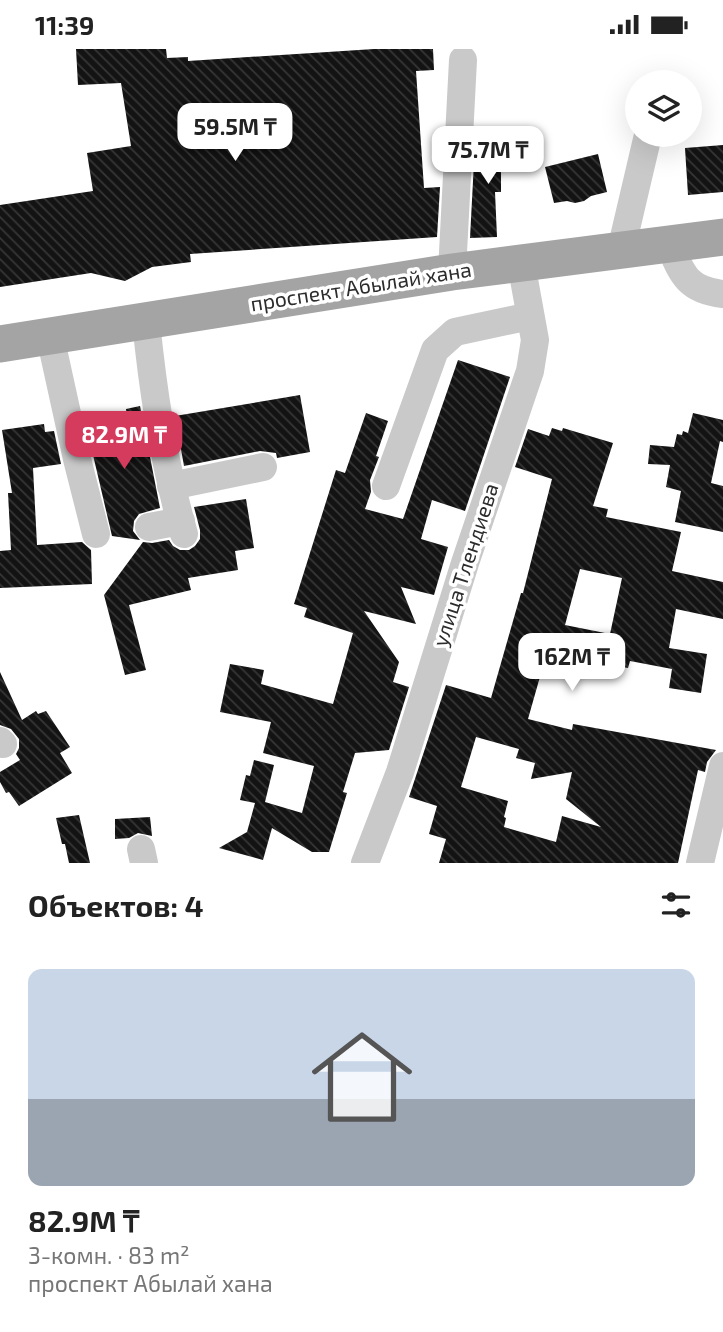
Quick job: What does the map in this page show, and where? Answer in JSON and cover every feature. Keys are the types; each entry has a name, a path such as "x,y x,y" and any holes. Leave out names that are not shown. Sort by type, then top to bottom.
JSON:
{"main road":[{"name":"проспект Абылай хана","path":"0,344 452,272 723,237"}],"street":[{"path":"452,272 463,60"},
{"path":"621,250 645,147"},
{"path":"669,244 684,276 706,292 723,295"},
{"name":"улица Тлендиева","path":"365,863 400,772 530,371 535,340 521,263"},
{"path":"386,486 435,350 455,332 530,316"},
{"path":"146,321 153,391 182,528 149,527"},
{"path":"50,336 96,534"},
{"path":"171,486 263,467"},
{"path":"700,863 723,766"}],"building":[{"path":"76,49 166,49 167,58 188,57 188,61 374,49 433,49 434,70 416,71 424,188 440,187 437,237 190,254 191,262 152,267 125,281 91,273 0,287 0,205 93,191 87,153 131,146 121,83 78,85"},
{"path":"475,143 513,145 513,170 501,170 501,192 495,192 497,237 470,238"},
{"path":"723,145 723,192 688,195 685,148"},
{"path":"598,154 607,192 575,203 554,203 545,167"},
{"path":"458,360 510,377 465,511 432,500 421,539 448,547 434,595 401,587 416,624 364,611 399,662 393,682 409,687 389,750 355,753 343,792 347,793 329,852 312,852 272,828 263,860 219,848 247,832 255,803 240,800 246,775 250,776 254,760 274,765 265,802 302,813 314,766 263,753 271,722 220,712 230,664 264,670 261,684 333,704 353,633 304,617 307,608 294,604 336,470 345,473 366,413 388,421 376,456 379,457 370,480 371,492 365,509 403,519"},
{"path":"300,395 310,452 277,458 276,453 260,451 184,466 175,416"},
{"path":"140,406 160,508 139,514 134,521 133,531 140,540 112,536 86,425 127,417 126,409"},
{"path":"693,413 723,420 723,442 720,441 711,483 723,486 723,532 675,522 681,491 666,487 670,465 648,464 650,445 674,447 677,434 682,435 683,431 688,433"},
{"path":"44,424 45,432 54,431 61,464 33,468 37,545 82,542 91,550 92,584 0,588 0,551 11,550 8,493 12,493 2,430"},
{"path":"552,428 562,431 563,428 613,443 593,506 608,509 606,517 681,532 672,571 723,582 723,619 676,609 669,648 707,654 701,693 669,688 672,669 630,661 628,668 547,652 528,719 572,730 573,724 716,750 707,762 705,772 698,770 678,863 439,863 446,839 429,834 437,806 409,797 446,685 491,698 523,593 552,479 515,467 528,429 549,436","holes":["580,569 622,578 610,634 565,625","476,737 519,749 516,758 535,763 531,779 572,772 566,799 601,827 562,816 556,842 504,827 508,801 461,787"]},
{"path":"246,499 254,548 235,551 238,570 188,578 191,590 129,605 146,670 125,675 104,595 143,542 169,540 180,550 189,550 195,546 200,539 200,530 194,507"},
{"path":"0,672 22,720 36,711 38,714 46,711 70,747 60,753 72,773 19,806 9,792 6,793 0,782 0,772 20,760 16,754 19,739 11,729 0,725"},
{"path":"79,815 90,863 69,863 56,818"},
{"path":"150,817 152,836 138,833 129,838 115,839 115,819"}]}
